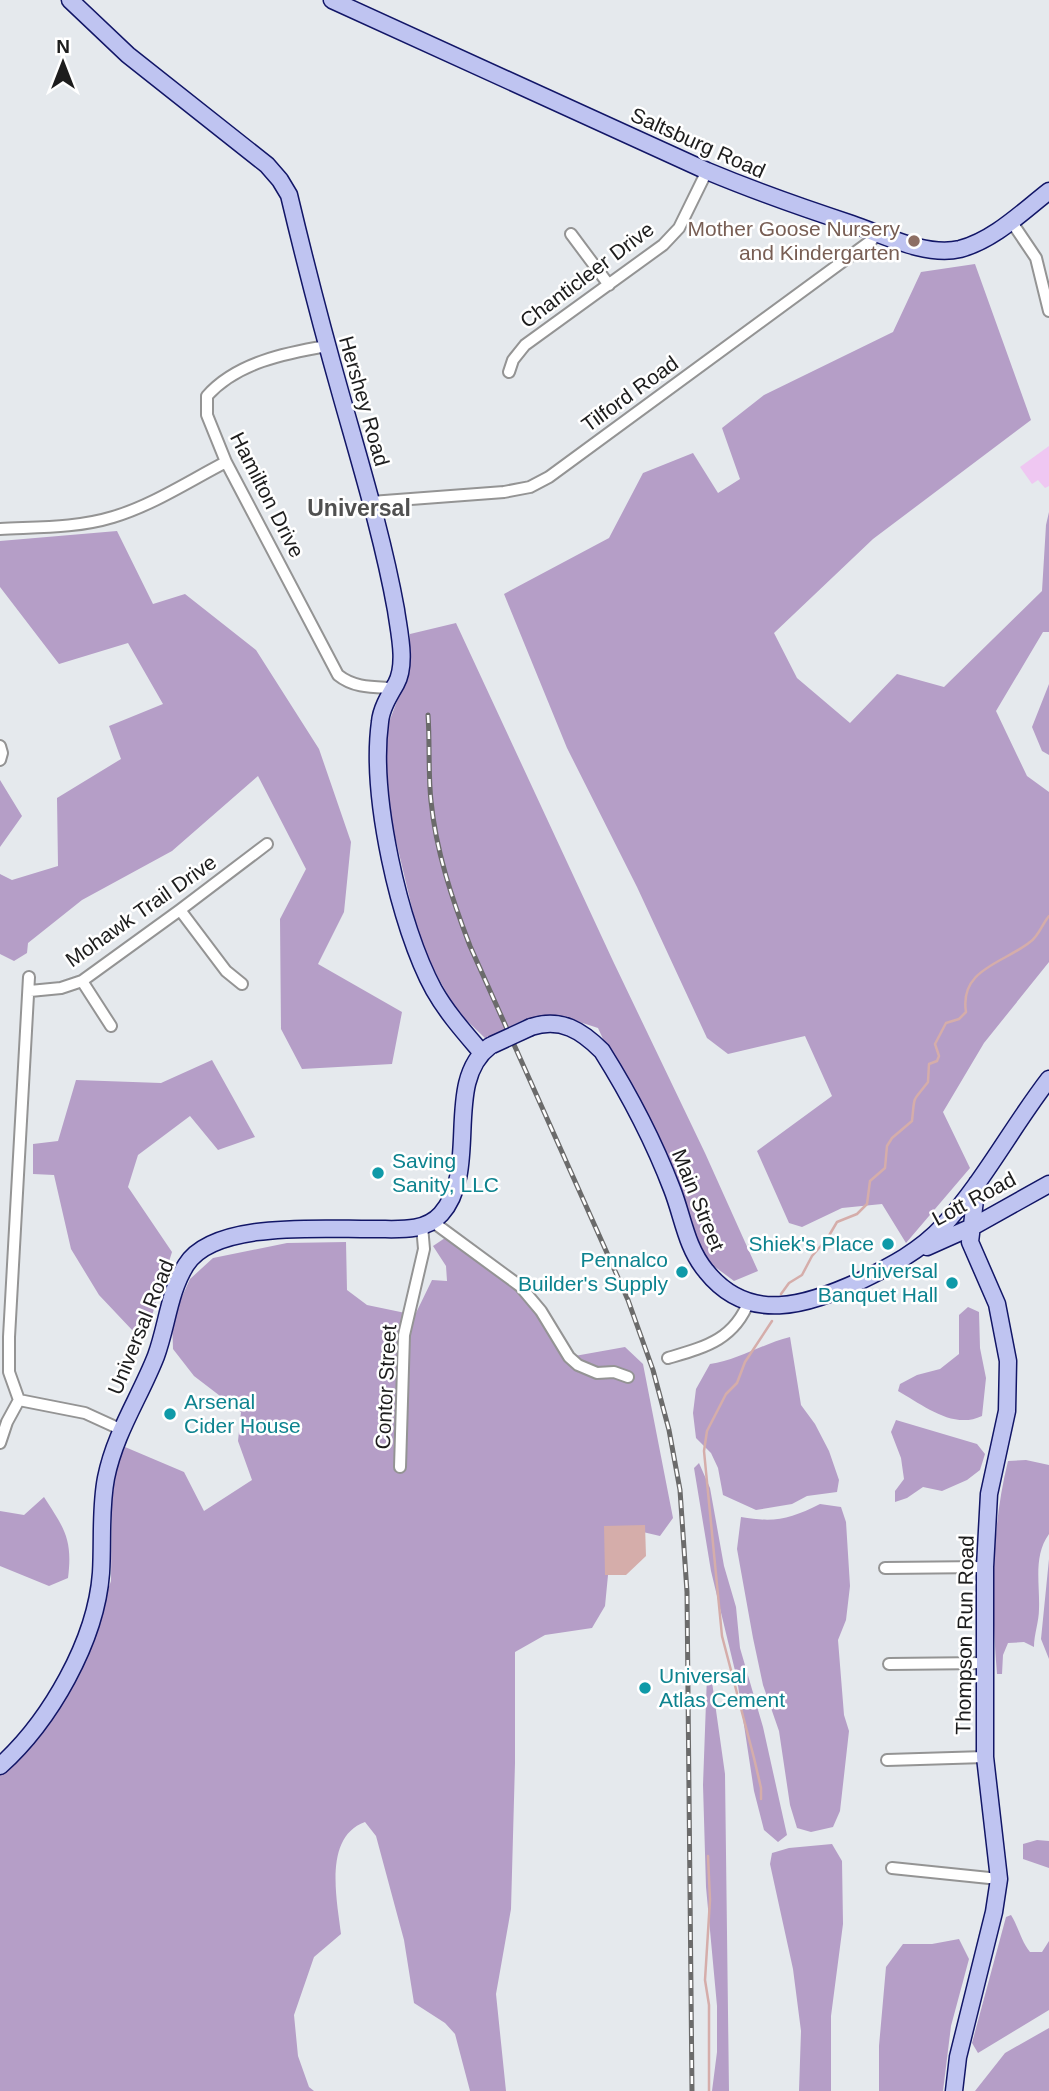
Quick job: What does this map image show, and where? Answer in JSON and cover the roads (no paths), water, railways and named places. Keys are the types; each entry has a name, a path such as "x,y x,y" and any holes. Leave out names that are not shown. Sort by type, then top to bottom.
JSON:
{"street":[{"name":"Hershey Road","path":"70,0 128,55 267,165 289,195 327,346 371,502 400,637 399,674 380,721 379,753 384,821 400,904 421,964 434,990 457,1024 487,1049"},
{"name":"Saltsburg Road","path":"332,0 759,193 917,246 953,250 983,240 1049,191"},
{"name":"Chanticleer Drive","path":"509,372 513,360 525,345 663,245 679,228 707,171"},
{"path":"1011,221 1036,258 1049,311"},
{"name":"Tilford Road","path":"371,502 504,492 530,487 549,477 872,240 877,232"},
{"path":"571,234 609,285"},
{"name":"Hamilton Drive","path":"327,346 304,349 241,369 222,381 207,396 207,415 226,462 338,675 347,682 360,686 392,688"},
{"path":"0,529 63,526 111,518 140,508 226,462"},
{"path":"0,746 0,760"},
{"name":"Mohawk Trail Drive","path":"30,991 61,988 82,981 267,844"},
{"path":"180,910 226,971 242,984"},
{"path":"0,1443 19,1399 9,1372 9,1337 29,977"},
{"path":"82,981 111,1026"},
{"name":"Main Street","path":"487,1049 531,1027 548,1023 572,1027 590,1040 602,1052 650,1141 672,1190 694,1254 707,1273 722,1287 759,1305 785,1306 805,1303 831,1294 918,1250 944,1225 977,1183 1049,1080"},
{"path":"487,1049 470,1076 455,1192 451,1201 427,1224 520,1286 541,1311 569,1357 578,1365 597,1373 614,1372 628,1377"},
{"name":"Thompson Run Road","path":"954,2091 958,2057 994,1912 999,1878 985,1757 985,1567 989,1494 1007,1411 1009,1361 997,1304 970,1242 977,1183"},
{"name":"Lott Road","path":"918,1250 970,1228 1049,1184"},
{"name":"Universal Road","path":"0,1766 42,1720 72,1670 86,1633 98,1596 105,1481 111,1455 120,1429 148,1376 178,1281 186,1264 209,1244 229,1237 282,1230 398,1229 427,1224"},
{"name":"Contor Street","path":"400,1467 404,1335 424,1249 427,1224"},
{"path":"668,1359 722,1339 740,1320 749,1301"},
{"path":"19,1399 85,1413 120,1429"},
{"path":"885,1568 985,1567"},
{"path":"889,1664 985,1662"},
{"path":"887,1760 985,1757"},
{"path":"891,1868 999,1878"}],"waterway":[{"path":"781,1294 789,1283 802,1275 812,1256 837,1222 857,1214 867,1204 870,1181 885,1168 887,1146 892,1138 912,1121 915,1099 928,1082 929,1064 937,1061 939,1056 935,1044 946,1023 959,1019 966,1012 969,986 976,976 1033,939 1049,916"},
{"path":"761,1799 754,1758 722,1636 704,1451 707,1431 726,1394 737,1383 745,1362 772,1321"},
{"path":"708,1856 710,1900 705,1980 709,2005 709,2091"}],"railway":[{"path":"428,715 433,820 457,911 470,946 628,1300 653,1370 669,1430 680,1490 687,1592 692,2091"}],"place":[{"name":"Mother Goose Nursery and Kindergarten","path":"914,241"},
{"name":"Saving Sanity, LLC","path":"378,1173"},
{"name":"Shiek's Place","path":"888,1244"},
{"name":"Pennalco Builder's Supply","path":"682,1272"},
{"name":"Universal Banquet Hall","path":"952,1283"},
{"name":"Arsenal Cider House","path":"170,1414"},
{"name":"Universal Atlas Cement","path":"645,1688"}],"district":[{"name":"Universal","path":"359,508"}]}
